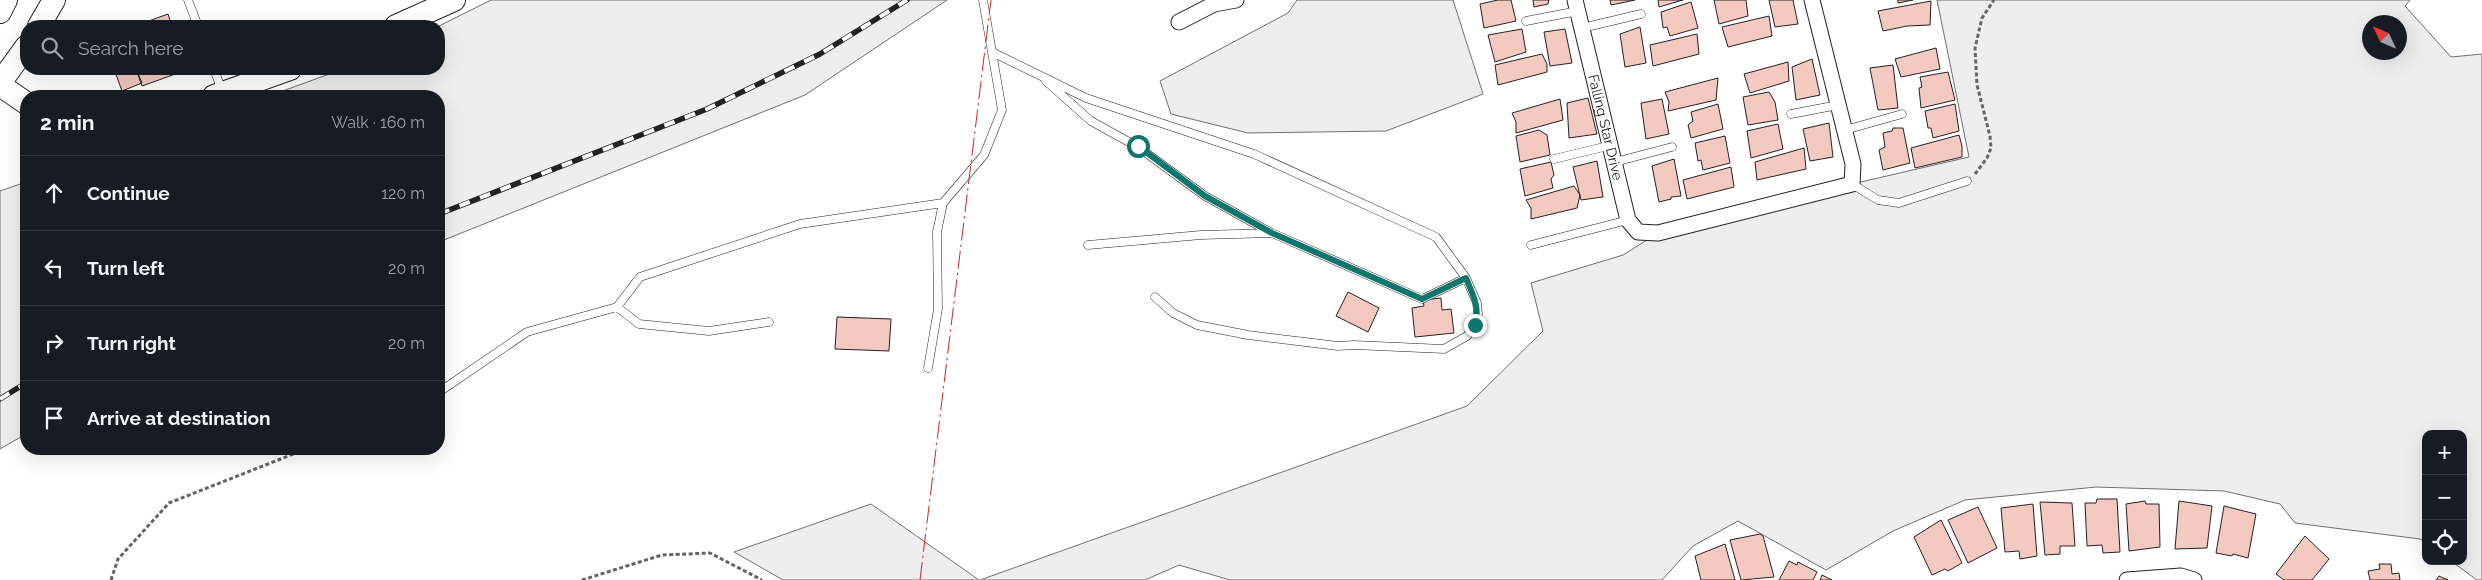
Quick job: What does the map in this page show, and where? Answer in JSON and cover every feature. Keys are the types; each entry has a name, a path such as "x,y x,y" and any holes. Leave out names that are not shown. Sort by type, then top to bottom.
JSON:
{"main road":[{"path":"0,12 6,0"},
{"path":"42,20 54,0"},
{"path":"409,20 454,0"},
{"path":"20,56 0,84 20,99"},
{"path":"232,90 273,75"}],"street":[{"path":"1179,22 1214,4 1236,0"},
{"path":"1628,220 1638,232 1658,233 1852,184 1853,164 1812,0"},
{"name":"Falling Star Drive","path":"1576,6 1612,145 1628,220"},
{"path":"2127,580 2180,576 2194,580"}],"lane":[{"path":"188,0 196,20"},
{"path":"928,368 938,309 937,232 944,203 984,155 1002,110 983,0"},
{"path":"1526,21 1576,6"},
{"path":"1582,28 1641,14"},
{"path":"992,52 1086,98 1254,154 1436,237 1466,278 1477,302 1478,314 1475,325 1467,336 1444,349 1338,346 1248,335 1197,325 1173,313 1155,297"},
{"path":"1037,74 1091,121 1138,146 1205,196 1272,233 1422,299 1466,278"},
{"path":"215,75 217,90"},
{"path":"1791,114 1838,105"},
{"path":"1844,130 1902,114"},
{"path":"1554,159 1612,145"},
{"path":"1615,162 1672,147"},
{"path":"1852,184 1878,200 1899,203 1967,181"},
{"path":"445,388 527,332 617,307 640,277 791,227 944,203"},
{"path":"1531,245 1628,220"},
{"path":"1088,245 1201,235 1272,233"},
{"path":"617,307 638,324 709,331 769,322"}],"path":[{"path":"1967,181 1979,172 1991,148 1990,136 1977,85 1975,48 1982,18 1994,0"},
{"path":"111,580 118,559 169,503 291,455"},
{"path":"582,580 662,555 710,553 762,580"}],"shaded area":[{"path":"491,0 947,0 805,95 445,240 445,90 285,90 327,75 445,75 445,23"},
{"path":"1297,0 1453,0 1483,94 1386,131 1248,133 1171,114 1160,81 1288,13"},
{"path":"1937,0 2410,0 2405,6 2451,57 2482,54 2482,580 2477,580 2456,565 2467,565 2467,430 2422,430 2422,540 2295,523 2280,504 2224,491 2096,487 1965,500 1893,531 1826,570 1738,521 1693,546 1662,580 1230,580 1179,565 1145,580 980,580 1467,406 1543,331 1531,283 1623,255 1658,233 1852,184 1969,157"},
{"path":"20,184 20,437 0,449 0,191"},
{"path":"871,504 979,580 783,580 734,552"}],"building":[{"path":"1498,0 1511,0 1516,21 1484,28 1480,4"},
{"path":"1533,0 1549,0 1548,4 1534,7"},
{"path":"1610,0 1635,0 1611,5"},
{"path":"1658,0 1683,0 1659,7"},
{"path":"1714,0 1746,0 1748,16 1719,24"},
{"path":"1769,0 1793,0 1798,24 1775,27"},
{"path":"1898,0 1913,0 1898,3"},
{"path":"1931,1 1930,25 1907,26 1883,31 1878,11"},
{"path":"1691,2 1698,28 1670,36 1667,27 1663,28 1661,12"},
{"path":"168,14 170,20 152,20"},
{"path":"1769,16 1772,36 1728,47 1722,27"},
{"path":"1640,27 1646,63 1625,67 1620,34"},
{"path":"1522,29 1526,52 1495,62 1488,35"},
{"path":"1565,29 1572,63 1550,66 1544,32"},
{"path":"1697,34 1699,54 1653,66 1650,45"},
{"path":"1936,48 1940,69 1901,77 1895,59"},
{"path":"1542,54 1547,64 1547,72 1498,85 1495,65"},
{"path":"1812,59 1820,95 1796,100 1792,67"},
{"path":"1788,62 1789,81 1750,93 1744,74"},
{"path":"1893,65 1898,108 1878,110 1870,68"},
{"path":"1948,72 1955,100 1921,108 1919,88 1922,87 1920,77"},
{"path":"116,75 139,75 142,83 122,90"},
{"path":"138,75 173,75 142,86"},
{"path":"1718,78 1716,100 1668,111 1669,102 1665,92"},
{"path":"1769,92 1775,102 1778,120 1748,125 1743,97"},
{"path":"1588,98 1597,134 1569,138 1567,103"},
{"path":"1560,99 1563,120 1516,133 1516,122 1512,113"},
{"path":"1662,99 1669,134 1646,139 1641,103"},
{"path":"1718,104 1723,129 1691,138 1688,125 1693,121 1691,112"},
{"path":"1955,104 1959,131 1933,138 1931,128 1928,128 1925,111"},
{"path":"1829,123 1833,157 1810,161 1803,129"},
{"path":"1778,124 1783,149 1751,158 1747,131"},
{"path":"1893,128 1903,128 1910,163 1883,170 1879,150 1885,147 1883,133 1892,131"},
{"path":"1539,130 1547,135 1550,155 1520,162 1516,136"},
{"path":"1959,135 1962,157 1915,168 1911,148"},
{"path":"1725,136 1730,163 1703,170 1701,160 1698,161 1695,143"},
{"path":"1804,148 1806,169 1757,180 1755,162"},
{"path":"1674,159 1681,196 1671,197 1671,199 1659,202 1652,166"},
{"path":"1597,161 1603,197 1581,200 1573,167"},
{"path":"1551,162 1554,175 1551,179 1553,188 1525,196 1520,169"},
{"path":"1731,167 1734,187 1687,199 1683,180"},
{"path":"1574,186 1580,195 1577,208 1531,219 1531,208 1526,200"},
{"path":"1348,292 1379,308 1368,332 1336,316"},
{"path":"1441,298 1442,310 1451,309 1454,333 1415,337 1412,308 1424,306 1423,300"},
{"path":"837,317 891,319 889,351 835,349"},
{"path":"2097,499 2117,499 2120,552 2103,553 2102,545 2087,546 2085,503 2096,503"},
{"path":"2145,501 2146,504 2159,504 2160,547 2129,551 2126,504"},
{"path":"2179,501 2212,506 2207,548 2175,549"},
{"path":"2040,502 2072,503 2075,546 2060,546 2060,554 2045,555"},
{"path":"2033,504 2037,556 2020,559 2019,551 2005,552 2001,508"},
{"path":"2224,506 2256,514 2248,558 2233,554 2232,556 2216,553"},
{"path":"1978,507 1997,548 1968,563 1948,520"},
{"path":"1941,520 1962,563 1948,571 1945,569 1932,575 1914,537"},
{"path":"1760,534 1763,536 1774,577 1741,580 1730,540"},
{"path":"2305,536 2329,559 2312,580 2284,580 2276,574"},
{"path":"1725,544 1735,580 1701,580 1695,556"},
{"path":"1789,561 1797,565 1798,562 1817,572 1813,580 1779,580"},
{"path":"2379,564 2391,564 2392,574 2399,573 2400,580 2370,580 2368,571 2380,569"},
{"path":"1822,575 1832,580 1820,580"},
{"path":"2439,576 2448,580 2436,580"}],"railway":[{"path":"445,212 707,109 820,54 907,0"},
{"path":"0,399 20,387"}],"power":[{"path":"920,580 991,0"}],"route":[{"path":"1138,146 1205,196 1272,233 1422,299 1466,278 1477,302 1478,314 1475,325"}]}
